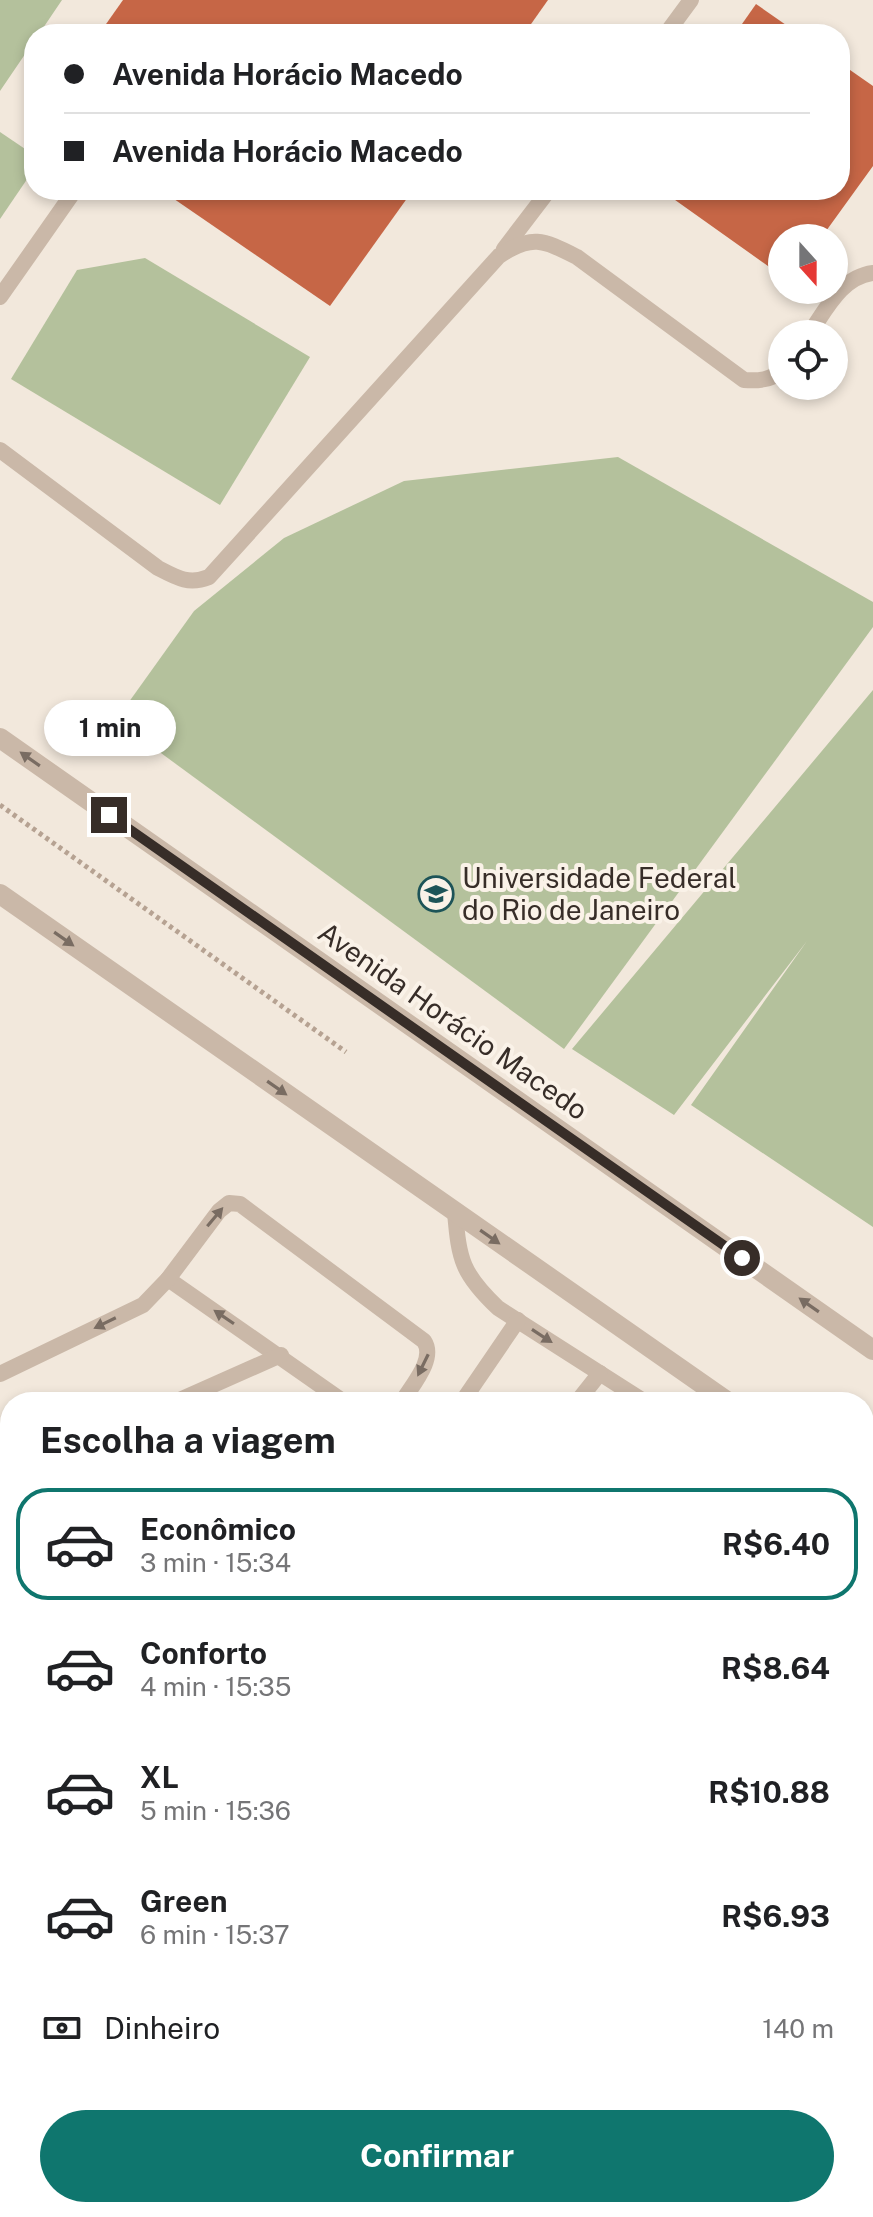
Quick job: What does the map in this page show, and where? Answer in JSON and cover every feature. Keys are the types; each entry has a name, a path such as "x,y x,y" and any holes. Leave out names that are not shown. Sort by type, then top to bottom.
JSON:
{"street":[{"name":"Avenida Horácio Macedo","path":"0,738 873,1350"},
{"path":"0,894 714,1392"}],"lane":[{"path":"673,24 691,0"},
{"path":"0,297 68,200"},
{"path":"0,450 158,568 182,580 195,582 209,577 499,256 541,200"},
{"path":"499,256 528,241 552,244 577,257 744,380 768,379"},
{"path":"819,320 845,283 863,274 873,273"},
{"path":"0,1374 143,1305 168,1279 219,1211 229,1203 240,1204 424,1341 429,1348 428,1358 408,1392"},
{"path":"455,1212 458,1252 469,1277 498,1308 629,1392"},
{"path":"168,1279 331,1392"},
{"path":"469,1392 518,1320"},
{"path":"198,1392 281,1355"},
{"path":"585,1392 600,1373"}],"path":[{"path":"0,805 346,1052"}],"green space":[{"path":"0,0 62,0 46,24 24,24 24,56 0,91"},
{"path":"0,132 24,148 24,184 0,219"},
{"path":"145,258 310,357 220,505 11,379 77,270"},
{"path":"618,457 873,602 873,627 564,1049 116,720 194,611 284,538 404,481"},
{"path":"873,690 873,1227 691,1105 807,941 674,1115 572,1049"}],"building":[{"path":"123,0 548,0 531,24 106,24"},
{"path":"756,4 785,24 742,24"},
{"path":"850,70 873,86 873,166 850,198"},
{"path":"176,200 406,200 330,306"},
{"path":"675,200 848,200 831,224 768,224 768,266"}],"place":[{"name":"Universidade Federal do Rio de Janeiro","path":"436,894"}],"route":[{"path":"109,815 742,1258"}]}
